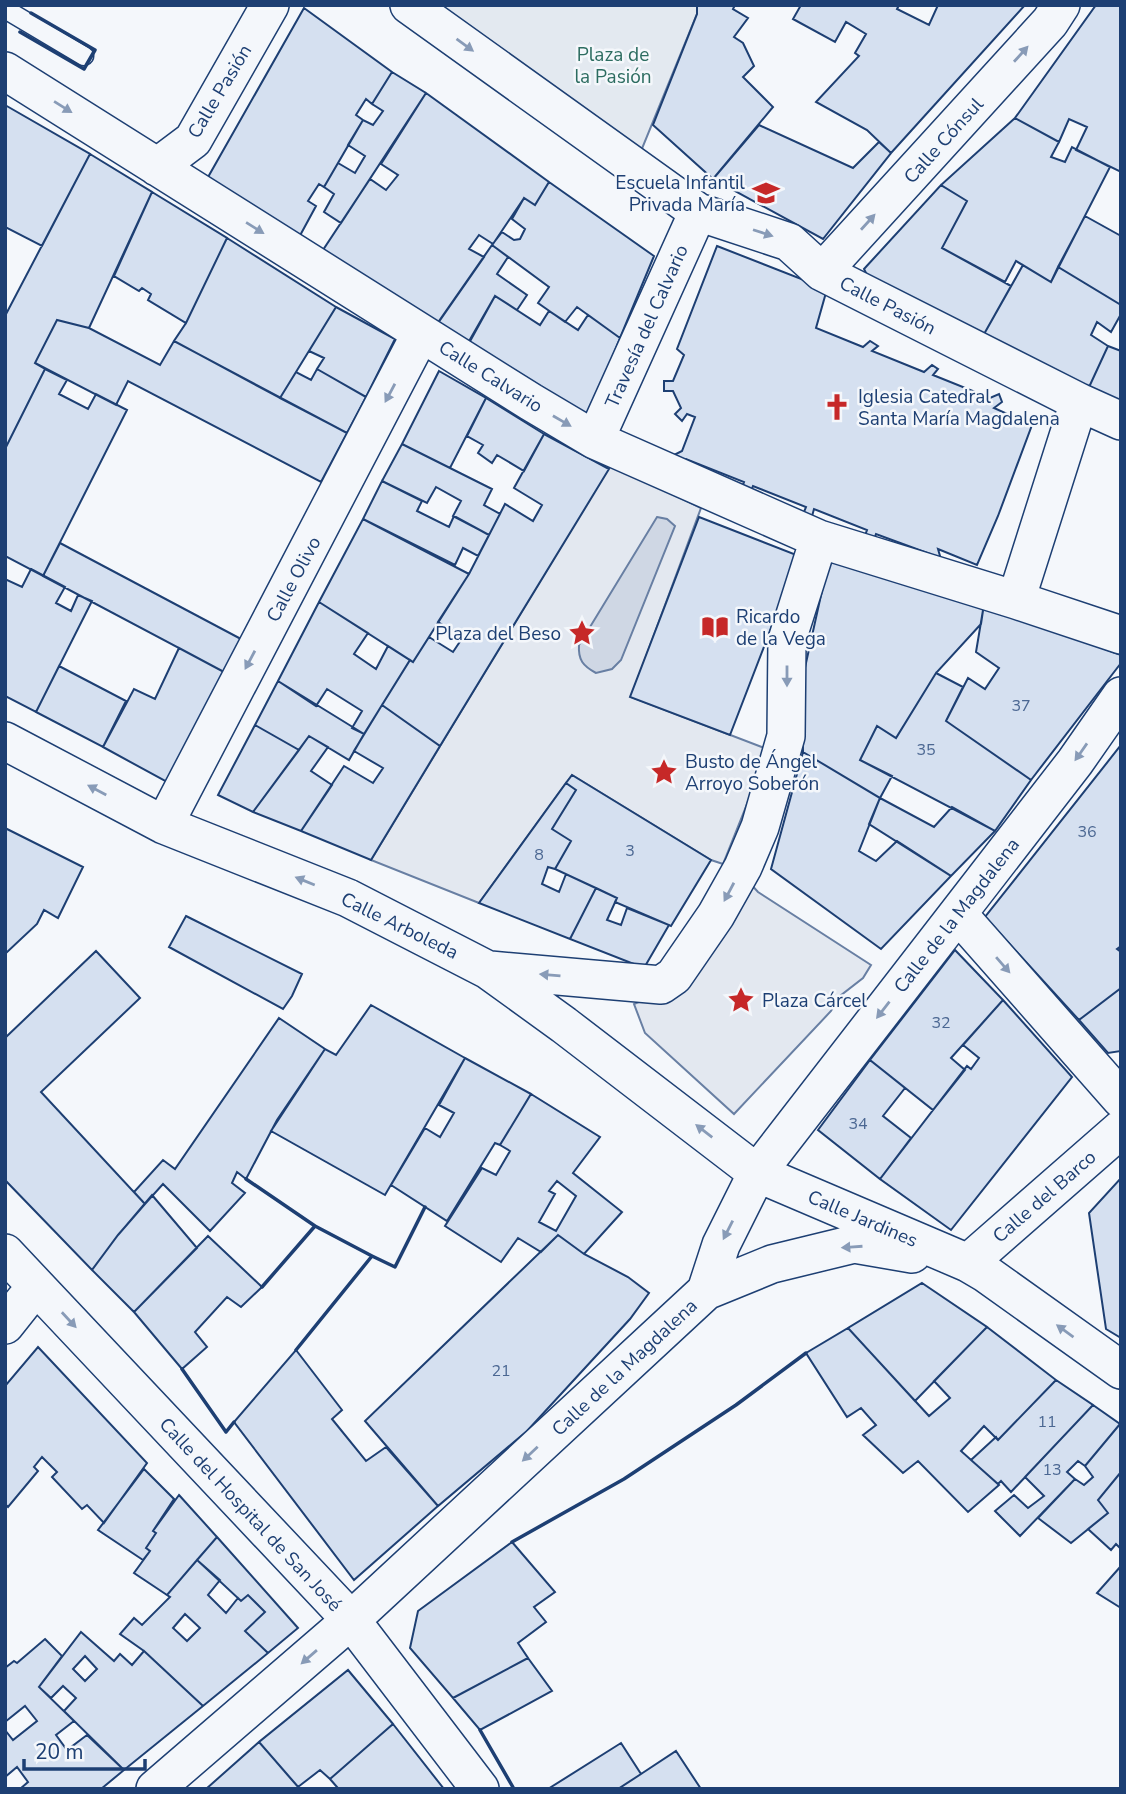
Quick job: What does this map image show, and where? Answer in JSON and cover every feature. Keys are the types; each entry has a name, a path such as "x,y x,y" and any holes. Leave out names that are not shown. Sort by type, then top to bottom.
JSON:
{"street":[{"name":"Calle Pasión","path":"157,167 193,140 270,5"},
{"path":"409,5 698,212"},
{"name":"Calle Cónsul","path":"822,272 1050,22 1061,5"},
{"name":"Calle Calvario","path":"5,71 595,440 819,539 1121,635"},
{"name":"Calle Pasión","path":"698,212 789,242 822,272 1121,421"},
{"name":"Travesía del Calvario","path":"595,440 698,212"},
{"name":"Calle Olivo","path":"164,825 421,332"},
{"path":"1016,600 1079,402"},
{"path":"488,970 661,985 674,976 716,915 743,867 760,827 786,736 787,640 819,539"},
{"name":"Calle de la Magdalena","path":"155,1789 351,1620 706,1291 721,1245 757,1173 1074,762 1121,696"},
{"name":"Calle Arboleda","path":"5,741 164,825 348,898 488,970 757,1173"},
{"path":"958,914 1121,1099"},
{"name":"Calle del Barco","path":"968,1263 1121,1129"},
{"name":"Calle Jardines","path":"757,1173 968,1263 1121,1370"},
{"name":"Calle Jardines","path":"706,1291 772,1264 854,1244 968,1263"},
{"name":"Calle del Hospital de San José","path":"5,1253 351,1620 480,1789"},
{"path":"5,1325 36,1286"}],"lane":[{"path":"5,9 84,56"}],"green space":[{"name":"Plaza de la Pasión","path":"423,5 697,5 697,14 639,156"}],"shaded area":[{"name":"Plaza del Beso","path":"611,464 701,508 631,697 767,749 723,864 711,860 572,775 479,903 371,860"},
{"path":"657,517 667,519 675,526 621,660 612,669 596,673 582,662 579,645"},
{"name":"Plaza Cárcel","path":"748,881 758,892 871,965 863,978 840,996 831,1011 734,1114 645,1033 634,1004 684,983"}],"building":[{"path":"697,5 735,5 733,9 748,18 734,37 743,43 754,66 743,77 773,107 713,179 653,125 697,14"},
{"path":"801,5 899,5 897,9 929,25 938,5 1025,5 891,153 867,130 816,102 859,56 855,53 866,34 846,22 835,42 793,19"},
{"path":"1096,5 1121,5 1121,172 1076,150 1087,127 1069,119 1059,142 1015,118"},
{"path":"304,8 392,72 372,104 366,99 356,115 363,120 324,187 319,184 308,201 316,206 297,241 203,186"},
{"path":"392,72 426,93 341,223 324,212 334,194 324,187 338,163 355,173 365,156 348,145 363,120 373,125 383,111 372,104"},
{"path":"426,93 549,182 535,205 524,198 493,244 479,235 469,249 484,257 436,326 321,253 370,179 386,190 398,175 381,164"},
{"path":"5,105 90,154 42,246 5,227"},
{"path":"1015,118 1059,142 1051,157 1065,162 1072,147 1110,167 1051,282 1016,261 1005,282 942,248 967,201 941,185"},
{"path":"759,125 853,168 879,142 891,153 823,239 713,179"},
{"path":"90,154 152,192 89,328 57,320 35,363 45,369 5,449 5,316"},
{"path":"549,182 654,256 620,338 577,307 565,322 538,303 549,287 492,245 502,232 514,240 520,239 525,229 512,219 524,198 535,205"},
{"path":"941,185 967,201 942,248 1011,286 979,343 872,285 864,269"},
{"path":"152,192 227,238 186,323 148,300 151,294 142,288 139,291 114,276"},
{"path":"1085,216 1121,236 1121,305 1058,267"},
{"path":"227,238 336,307 280,398 174,341 186,323"},
{"path":"492,245 508,257 497,274 527,295 517,310 495,296 469,343 437,324"},
{"name":"Iglesia Catedral Santa María Magdalena","path":"717,246 827,289 816,328 863,347 870,341 878,346 872,351 924,372 932,365 938,369 933,375 990,398 999,394 1002,402 994,408 1032,425 977,565 938,549 942,563 930,554 876,534 872,545 863,541 867,530 814,509 811,520 802,517 806,507 753,486 749,496 740,493 744,482 686,459 675,464 672,456 682,451 695,417 687,414 682,421 675,414 681,408 673,391 664,391 664,381 673,381 684,355 677,349"},
{"path":"1023,265 1051,282 1058,267 1121,305 1121,314 1111,332 1097,322 1091,335 1108,346 1084,398 979,343"},
{"path":"495,296 540,325 549,311 578,330 588,315 620,338 587,420 464,350"},
{"path":"336,307 395,339 366,397 317,369 324,358 309,351"},
{"path":"57,320 89,328 160,365 174,341 347,433 321,482 128,381 116,405 35,363"},
{"path":"1108,346 1121,351 1121,414 1084,398"},
{"path":"45,369 67,380 59,394 88,409 96,394 127,410 43,576 5,556 5,449"},
{"path":"317,369 366,397 347,433 280,398 296,372 311,380"},
{"path":"439,371 486,398 450,468 402,444"},
{"path":"486,398 544,434 524,471 497,455 492,463 478,453 483,445 467,436"},
{"path":"544,434 609,469 440,746 382,705 410,660 413,662 429,637 453,652 463,637 438,622 469,574 505,504 533,521 542,505 514,488"},
{"path":"402,444 492,489 484,505 500,514 489,535 453,516 461,501 436,487 427,503 382,481"},
{"path":"382,481 422,501 417,511 449,527 454,516 489,535 478,556 463,548 455,565 363,519"},
{"name":"Ricardo de la Vega","path":"699,517 799,556 730,735 630,697"},
{"path":"363,519 469,574 413,662 319,602"},
{"path":"60,543 241,639 224,672 43,576"},
{"path":"829,559 984,604 981,624 936,673 896,738 877,726 860,760 892,776 880,798 803,752 802,681"},
{"path":"31,569 65,587 56,603 71,611 78,595 92,601 36,712 5,696 5,579 22,587"},
{"path":"319,602 368,633 354,654 376,669 388,646 410,660 364,734 352,728 362,711 327,689 316,706 278,681"},
{"path":"984,604 1121,655 1121,663 1031,780 946,721 968,678 985,689 999,668 976,652"},
{"path":"179,648 224,672 167,782 103,747 134,689 155,699"},
{"path":"59,666 126,701 103,747 36,712"},
{"path":"936,673 963,687 946,721 1031,780 995,831 860,760 877,726 896,738"},
{"path":"278,681 364,734 349,760 309,736 299,750 255,725"},
{"path":"382,705 440,746 371,860 301,831 344,766 373,783 383,768 354,751"},
{"path":"255,725 299,750 253,812 218,795"},
{"path":"309,736 328,747 311,771 332,785 301,831 253,812"},
{"path":"1121,745 1121,946 1117,949 1121,952 1121,988 1079,1020 985,917"},
{"path":"803,752 880,798 859,851 876,861 897,841 951,876 881,949 771,869"},
{"path":"572,775 711,860 671,926 615,902 617,898 555,869 571,841 552,829 576,790 566,783"},
{"path":"566,783 576,790 552,829 571,841 555,869 548,867 542,884 559,892 566,874 596,888 570,939 479,903"},
{"path":"880,798 934,827 952,807 995,831 951,876 869,824"},
{"path":"5,828 83,867 58,918 44,910 37,924 5,954"},
{"path":"596,888 617,898 607,920 621,925 627,908 669,925 644,968 570,939"},
{"path":"186,916 302,974 283,1009 169,947"},
{"path":"955,950 1003,1000 951,1058 965,1070 933,1110 870,1060"},
{"path":"96,951 140,998 41,1092 145,1204 92,1270 5,1180 5,1038"},
{"path":"1121,988 1121,1051 1108,1053 1079,1020"},
{"path":"1003,1000 1072,1077 951,1230 880,1179 967,1066 971,1069 979,1058 963,1045"},
{"path":"371,1005 465,1058 385,1195 271,1131 325,1049 336,1055"},
{"path":"279,1018 325,1049 277,1120 246,1179 237,1172 232,1183 245,1193 210,1231 163,1184 145,1204 134,1192 163,1160 175,1169"},
{"path":"465,1058 531,1094 500,1145 495,1143 447,1221 391,1185 425,1128 440,1137 454,1113 439,1105"},
{"path":"870,1060 905,1088 883,1116 911,1138 880,1179 818,1130"},
{"path":"531,1094 600,1137 573,1173 622,1212 584,1254 558,1235 541,1252 518,1238 501,1262 445,1226 482,1168 496,1175 510,1151 500,1145","holes":["557,1181 576,1196 556,1231 539,1222 555,1194 549,1191"]},
{"path":"1121,1178 1121,1338 1106,1329 1089,1213"},
{"path":"152,1195 197,1248 134,1312 92,1270"},
{"path":"558,1235 584,1254 628,1277 649,1293 630,1319 527,1431 438,1506 365,1421"},
{"path":"208,1236 262,1287 241,1307 227,1297 195,1332 207,1347 182,1369 134,1312"},
{"path":"922,1283 987,1327 915,1401 848,1328"},
{"path":"987,1327 1056,1380 998,1440 984,1426 961,1451 999,1485 968,1512 918,1461 903,1473 863,1435 876,1425 861,1408 847,1417 806,1353 848,1328 929,1416 950,1398 934,1381"},
{"path":"38,1347 147,1463 104,1523 87,1505 82,1509 52,1477 57,1472 42,1457 34,1467 38,1471 8,1507 5,1504 5,1386"},
{"path":"296,1350 342,1410 332,1419 366,1461 386,1447 438,1506 354,1580 234,1422"},
{"path":"1056,1380 1093,1405 1011,1492 1001,1481 998,1484 971,1460 996,1437 998,1440"},
{"path":"1093,1405 1120,1424 1085,1466 1078,1461 1067,1472 1075,1479 1020,1536 995,1511 1014,1495 1028,1508 1044,1496 1025,1477"},
{"path":"1120,1424 1121,1472 1098,1500 1108,1513 1071,1543 1038,1518 1075,1479 1084,1485 1093,1477 1085,1466"},
{"path":"144,1469 174,1499 153,1531 156,1533 146,1548 150,1551 143,1560 98,1530"},
{"path":"1121,1472 1121,1549 1116,1544 1111,1550 1088,1529 1108,1513 1098,1500"},
{"path":"179,1495 217,1537 167,1595 134,1573 150,1551 146,1548 156,1533 153,1531"},
{"path":"217,1537 298,1628 268,1653 245,1631 265,1612 248,1595 241,1601 197,1560"},
{"path":"512,1542 555,1592 534,1607 546,1622 518,1643 528,1658 453,1698 410,1648 418,1611"},
{"path":"197,1560 220,1580 208,1595 226,1613 238,1598 241,1601 248,1595 265,1612 245,1631 268,1653 203,1706 144,1651 120,1634 134,1618 142,1625 170,1597 167,1595","holes":["185,1614 200,1628 187,1641 173,1628"]},
{"path":"1121,1566 1121,1608 1097,1593"},
{"path":"81,1632 114,1661 120,1654 132,1665 144,1651 203,1706 124,1770 64,1711 76,1698 63,1686 51,1698 39,1687","holes":["85,1656 97,1669 85,1681 73,1669"]},
{"path":"45,1639 62,1656 39,1687 74,1721 56,1735 67,1750 87,1735 124,1770 101,1789 20,1789 28,1782 17,1767 5,1777 5,1730 13,1740 37,1721 25,1706 5,1722 5,1668 14,1661 17,1663"},
{"path":"528,1658 552,1691 480,1730 453,1698"},
{"path":"348,1670 393,1724 330,1779 320,1770 298,1787 259,1742"},
{"path":"393,1724 444,1789 335,1789 337,1787 330,1779"},
{"path":"259,1742 300,1789 206,1789"},
{"path":"621,1743 641,1774 618,1789 548,1789"},
{"path":"676,1751 701,1789 618,1789 641,1774"}],"wall":[{"path":"20,32 84,69 95,50 31,13"},
{"path":"246,1179 315,1226"},
{"path":"296,1350 372,1256 395,1267 425,1207"},
{"path":"262,1287 315,1226 372,1256"},
{"path":"512,1542 624,1479 736,1405 806,1353"},
{"path":"182,1369 226,1432 234,1422"},
{"path":"480,1730 514,1789"}],"place":[{"name":"Escuela Infantil Privada María","path":"766,193"},
{"name":"Iglesia Catedral Santa María Magdalena","path":"837,407"},
{"name":"Ricardo de la Vega","path":"715,627"},
{"name":"Plaza del Beso","path":"582,633"},
{"name":"Busto de Ángel Arroyo Soberón","path":"664,772"},
{"name":"Plaza Cárcel","path":"741,1000"}]}
